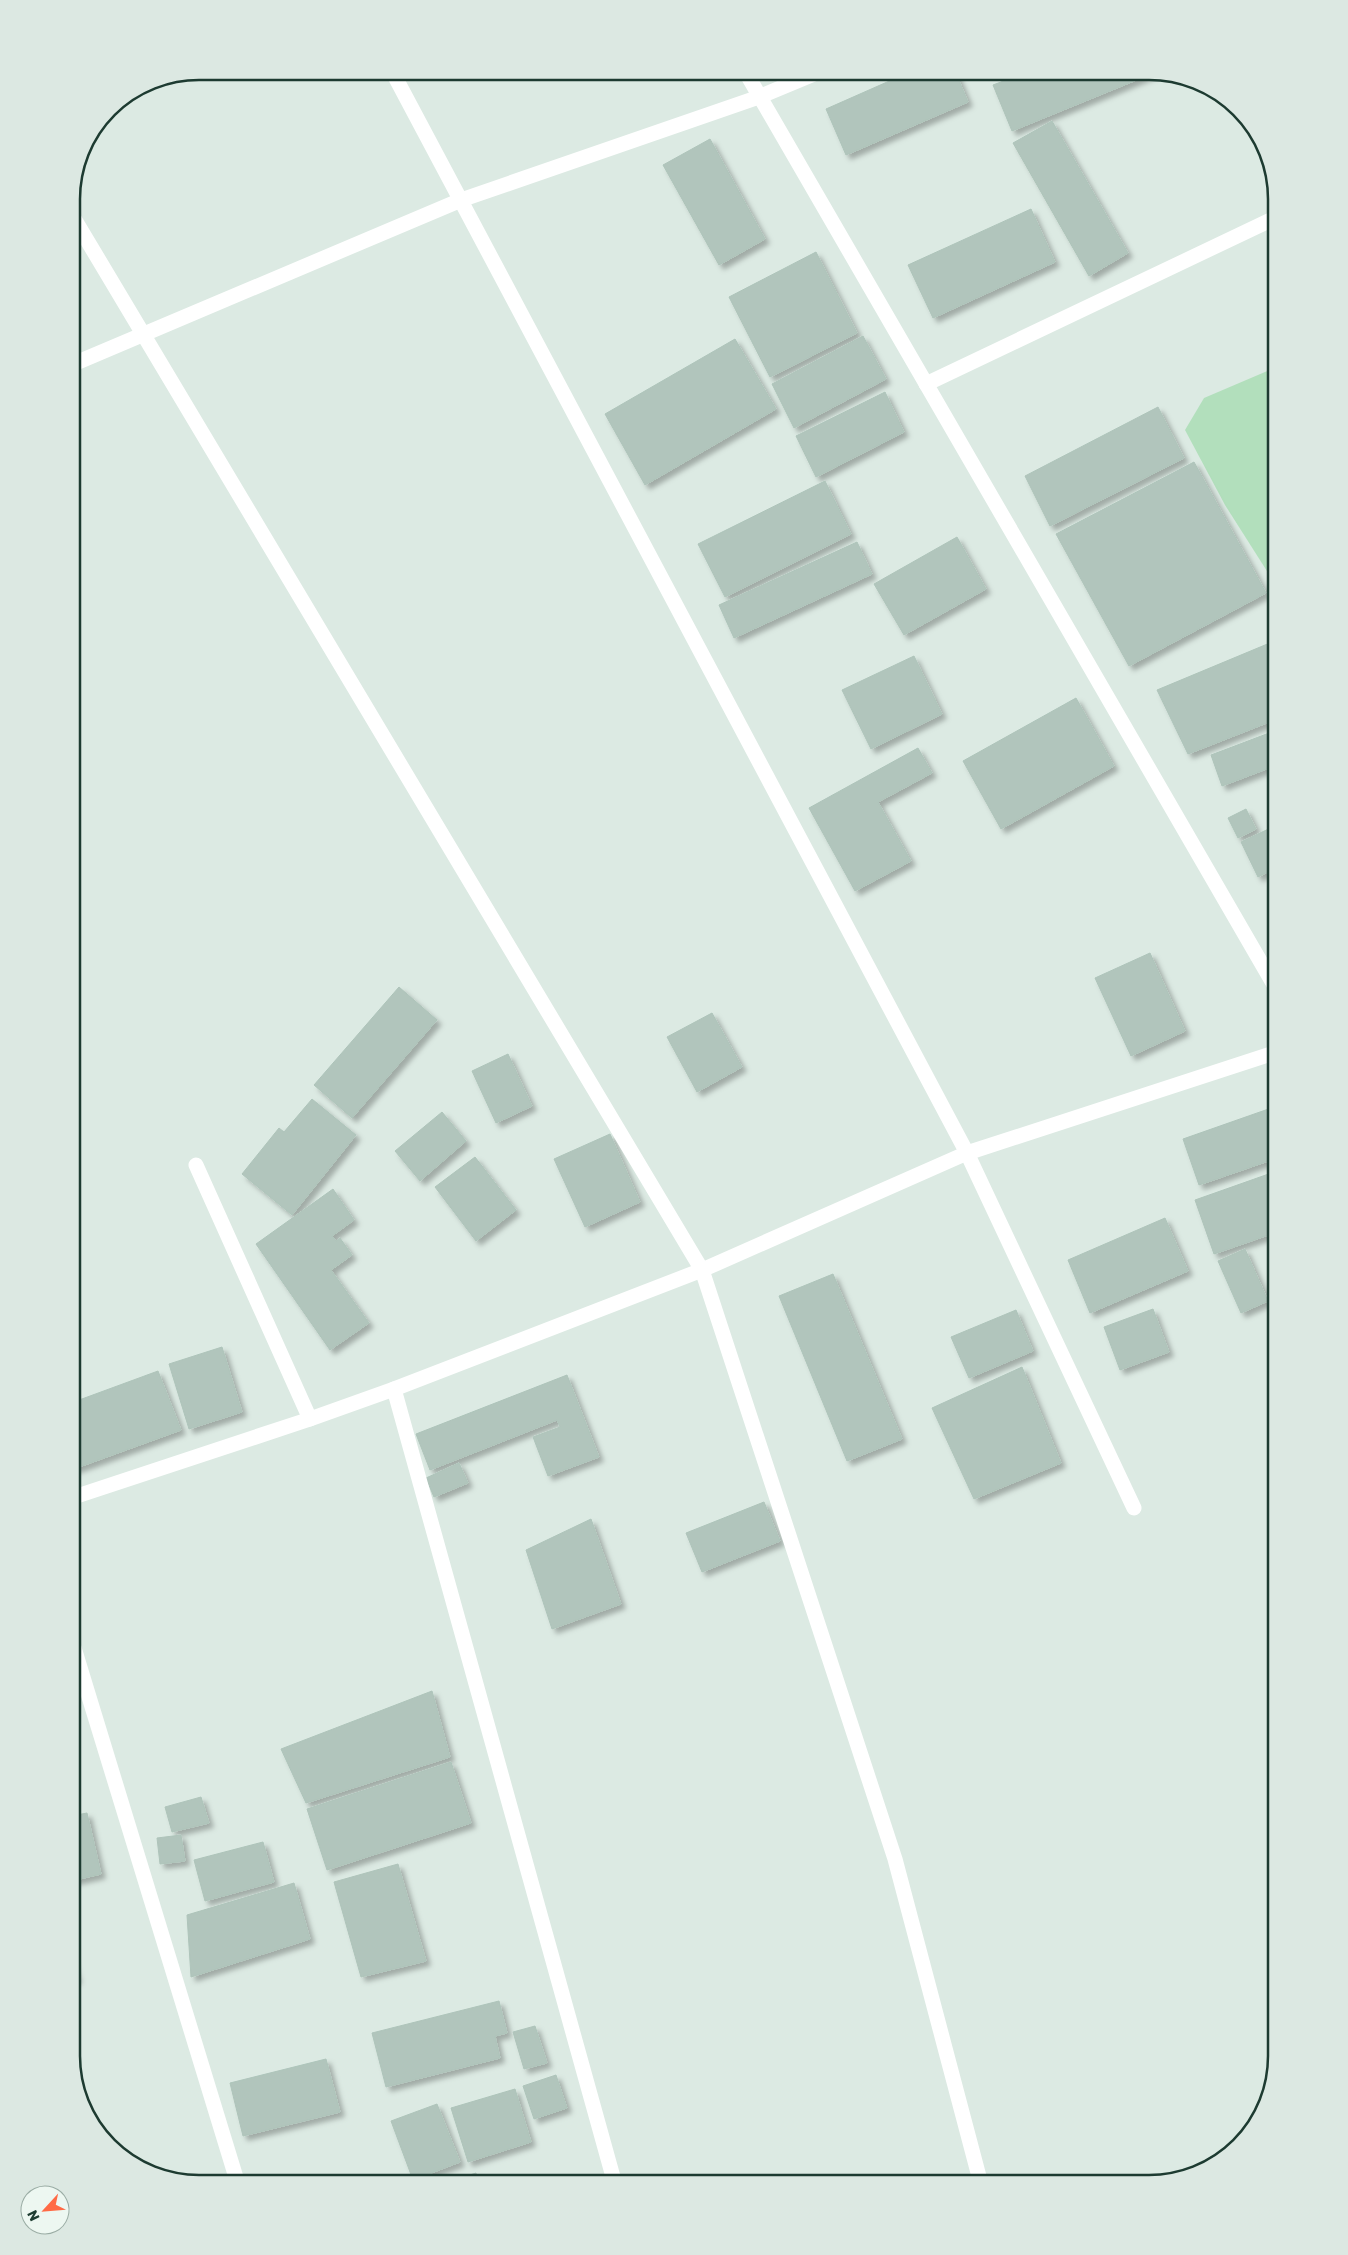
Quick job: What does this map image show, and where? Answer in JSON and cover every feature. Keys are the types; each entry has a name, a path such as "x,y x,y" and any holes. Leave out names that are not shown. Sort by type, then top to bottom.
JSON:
{"street":[{"path":"397,80 967,1153 1134,1508"},
{"path":"750,80 1268,974"},
{"path":"80,361 461,200 759,97 801,80"},
{"path":"926,384 1268,221"},
{"path":"80,229 702,1270 894,1859 979,2175"},
{"path":"80,1495 310,1419 394,1389 702,1270 967,1153 1268,1055"},
{"path":"196,1165 310,1419"},
{"path":"394,1389 612,2175"},
{"path":"80,1667 235,2175"}],"green space":[{"path":"1268,371 1268,573 1225,505 1185,430 1204,398"}],"building":[{"path":"892,80 959,80 968,102 846,155 826,109"},
{"path":"1006,80 1136,80 1012,131 993,85"},
{"path":"1052,121 1128,253 1089,276 1013,143"},
{"path":"710,139 765,239 719,265 663,165"},
{"path":"1031,209 1055,262 933,318 908,265"},
{"path":"816,252 857,333 770,377 729,297"},
{"path":"863,336 886,379 794,428 772,384"},
{"path":"735,339 776,409 645,485 605,414"},
{"path":"885,392 904,432 816,477 796,436"},
{"path":"1158,407 1184,458 1050,526 1025,476"},
{"path":"1194,462 1266,593 1129,666 1056,534"},
{"path":"825,481 851,534 725,597 698,544"},
{"path":"957,537 986,589 904,635 874,584"},
{"path":"857,542 872,574 734,638 719,605"},
{"path":"1268,644 1268,723 1188,754 1157,690"},
{"path":"914,656 942,714 871,749 842,690"},
{"path":"1076,698 1114,766 1001,829 963,761"},
{"path":"1268,733 1268,768 1222,786 1211,755"},
{"path":"918,748 932,773 878,802 911,861 855,891 809,808"},
{"path":"1246,809 1256,829 1238,838 1228,818"},
{"path":"1268,829 1268,872 1258,877 1241,842"},
{"path":"1150,953 1185,1031 1131,1056 1095,978"},
{"path":"399,987 437,1020 352,1118 314,1085"},
{"path":"712,1013 742,1067 697,1092 667,1037"},
{"path":"508,1054 532,1106 496,1123 472,1071"},
{"path":"312,1099 356,1135 292,1215 242,1174 279,1128 284,1132"},
{"path":"1268,1109 1268,1161 1199,1185 1183,1139"},
{"path":"442,1112 466,1141 420,1181 395,1151"},
{"path":"610,1134 640,1202 585,1227 554,1159"},
{"path":"475,1157 516,1210 476,1241 435,1187"},
{"path":"1268,1174 1268,1235 1214,1254 1195,1200"},
{"path":"333,1189 354,1220 332,1236 336,1241 340,1238 352,1255 331,1270 369,1323 330,1350 256,1244"},
{"path":"1165,1218 1188,1271 1090,1313 1068,1260"},
{"path":"1245,1249 1268,1301 1241,1313 1218,1261"},
{"path":"833,1274 902,1439 847,1461 779,1296"},
{"path":"1153,1309 1169,1352 1120,1370 1104,1327"},
{"path":"1016,1310 1033,1351 969,1378 951,1337"},
{"path":"222,1347 242,1412 189,1429 169,1364"},
{"path":"1022,1367 1061,1463 974,1499 932,1408"},
{"path":"158,1371 181,1430 80,1467 80,1400"},
{"path":"567,1375 599,1457 548,1476 533,1437 560,1427 557,1420 430,1470 416,1434"},
{"path":"459,1463 468,1483 434,1497 426,1478"},
{"path":"764,1502 780,1541 702,1572 686,1533"},
{"path":"591,1519 621,1604 552,1629 526,1550"},
{"path":"432,1691 450,1757 306,1803 281,1749"},
{"path":"451,1762 471,1823 327,1870 307,1809"},
{"path":"201,1797 209,1823 172,1832 165,1807"},
{"path":"87,1813 101,1874 80,1879 80,1814"},
{"path":"181,1835 185,1861 160,1864 157,1838"},
{"path":"263,1842 274,1882 205,1901 194,1860"},
{"path":"398,1864 426,1961 361,1977 334,1882"},
{"path":"294,1883 310,1939 191,1977 187,1915"},
{"path":"499,2001 507,2033 495,2036 500,2058 386,2087 372,2033"},
{"path":"535,2026 547,2063 524,2069 513,2032"},
{"path":"326,2059 340,2112 243,2136 230,2083"},
{"path":"556,2075 567,2108 534,2119 523,2086"},
{"path":"515,2089 531,2142 468,2162 451,2108"},
{"path":"437,2104 460,2162 426,2175 411,2175 391,2121"}]}
